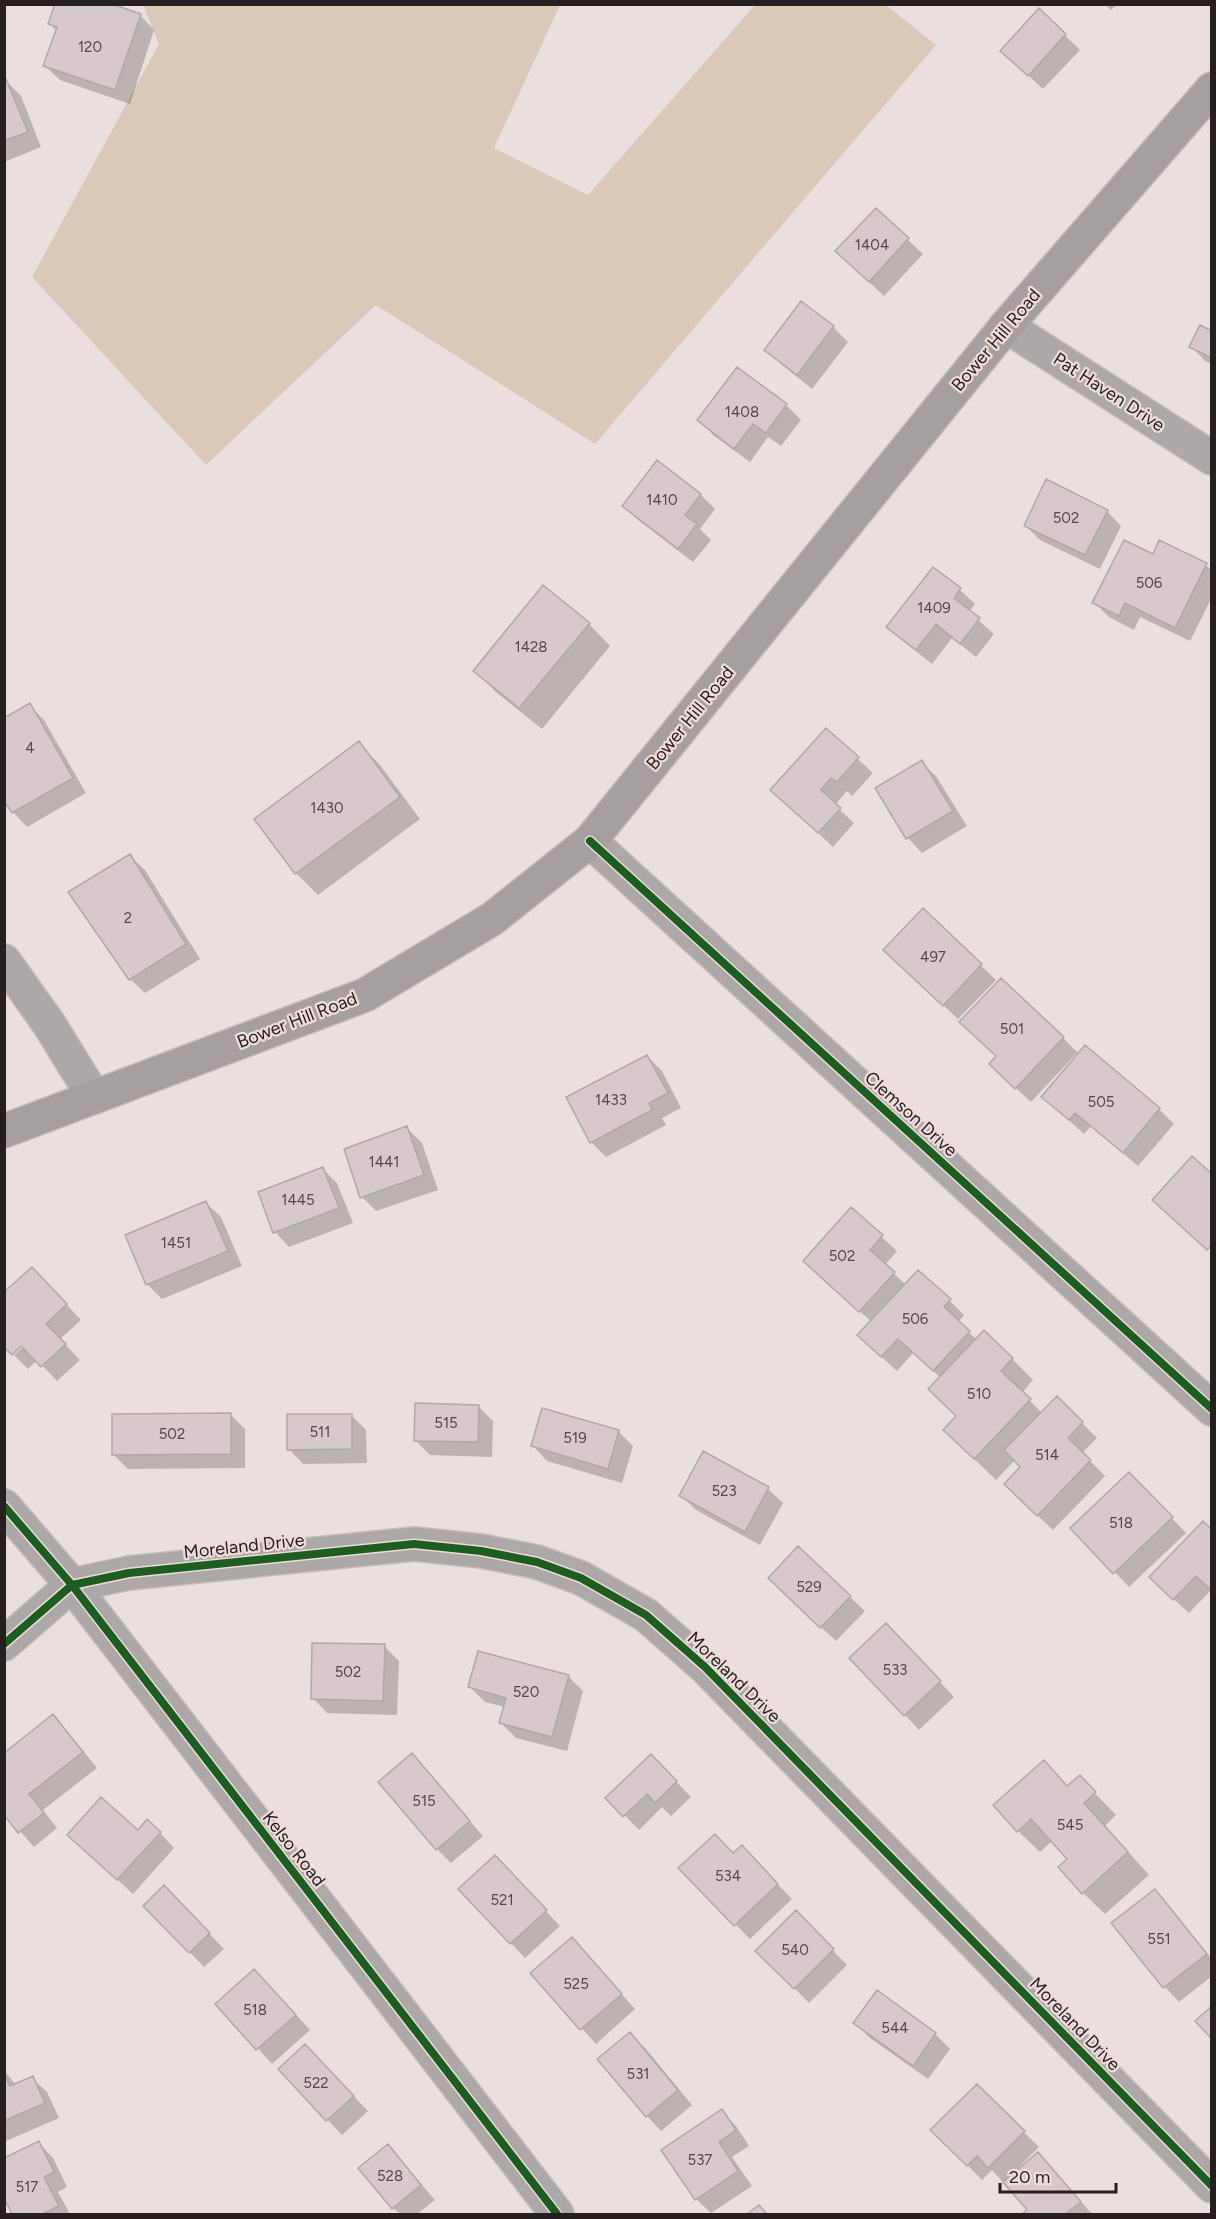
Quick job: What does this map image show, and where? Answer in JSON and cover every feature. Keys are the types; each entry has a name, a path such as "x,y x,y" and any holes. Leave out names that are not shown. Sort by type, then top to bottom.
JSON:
{"main road":[{"name":"Bower Hill Road","path":"4,1131 365,995 492,919 590,841 1005,326 1212,89"}],"street":[{"name":"Pat Haven Drive","path":"1005,326 1212,458"},
{"name":"Clemson Drive","path":"590,841 1212,1408"},
{"path":"4,961 49,1024 94,1097"},
{"name":"Kelso Road","path":"4,1506 72,1585 557,2214"},
{"name":"Moreland Drive","path":"72,1585 129,1573 414,1544 481,1551 537,1562 581,1578 646,1615 705,1667 1212,2186"},
{"path":"4,1644 72,1585"}],"shaded area":[{"path":"143,5 560,5 494,148 588,195 755,5 886,5 936,45 595,444 376,305 206,465 32,277 159,44"}],"building":[{"path":"55,4 112,4 141,14 115,90 43,66 57,27 48,24"},
{"path":"1039,8 1066,34 1028,76 1000,51"},
{"path":"6,79 28,132 4,141 4,80"},
{"path":"876,208 909,238 869,282 835,251"},
{"path":"801,301 834,326 797,375 764,350"},
{"path":"1200,325 1212,331 1212,358 1189,347"},
{"path":"737,367 787,404 766,433 753,424 734,449 697,420"},
{"path":"657,460 701,494 685,515 697,524 678,549 622,506"},
{"path":"1046,479 1108,510 1085,555 1024,526"},
{"path":"1124,540 1153,554 1159,540 1207,563 1175,628 1125,603 1119,616 1092,603"},
{"path":"933,567 961,588 954,598 980,618 960,644 936,624 916,650 886,627"},
{"path":"543,585 590,623 519,708 473,671"},
{"path":"30,703 73,778 12,813 4,801 4,718"},
{"path":"826,728 859,757 837,782 831,778 821,790 841,808 818,833 770,790"},
{"path":"359,741 400,797 295,874 254,819"},
{"path":"922,760 953,811 906,839 875,788"},
{"path":"130,854 186,944 129,980 68,892"},
{"path":"923,908 982,964 943,1006 883,950"},
{"path":"1001,978 1064,1037 1015,1089 989,1064 996,1056 959,1022"},
{"path":"1085,1045 1160,1108 1123,1153 1075,1113 1069,1120 1041,1097"},
{"path":"647,1055 668,1093 649,1103 652,1110 590,1143 566,1097"},
{"path":"407,1126 424,1175 360,1198 344,1149"},
{"path":"1192,1156 1212,1174 1212,1245 1207,1250 1152,1200"},
{"path":"323,1167 339,1208 273,1233 258,1192"},
{"path":"206,1201 228,1251 146,1285 125,1235"},
{"path":"851,1207 883,1235 870,1250 895,1272 859,1312 803,1261"},
{"path":"32,1267 67,1304 46,1324 66,1344 41,1367 21,1346 12,1355 4,1347 4,1292"},
{"path":"918,1270 951,1299 944,1307 970,1331 933,1371 898,1339 881,1357 857,1335"},
{"path":"984,1330 1013,1358 1001,1371 1031,1399 974,1459 943,1430 956,1416 928,1389"},
{"path":"1057,1396 1083,1422 1068,1438 1091,1460 1037,1516 1004,1484 1020,1467 1004,1450"},
{"path":"415,1403 479,1405 478,1442 414,1441"},
{"path":"542,1408 619,1430 608,1469 531,1446"},
{"path":"231,1413 231,1454 112,1455 112,1414"},
{"path":"287,1414 352,1414 352,1449 287,1450"},
{"path":"703,1451 769,1487 745,1532 679,1496"},
{"path":"1129,1472 1173,1517 1113,1574 1070,1528"},
{"path":"1203,1521 1212,1530 1212,1591 1196,1576 1173,1600 1149,1577"},
{"path":"798,1546 851,1596 820,1628 768,1578"},
{"path":"886,1623 941,1681 904,1716 849,1658"},
{"path":"312,1643 385,1644 383,1701 311,1699"},
{"path":"478,1651 569,1675 552,1737 499,1723 506,1698 468,1687"},
{"path":"53,1714 83,1752 29,1794 44,1813 18,1833 4,1815 4,1753"},
{"path":"412,1753 470,1821 436,1850 378,1782"},
{"path":"651,1754 677,1781 655,1803 647,1794 623,1817 605,1798"},
{"path":"1044,1760 1067,1786 1080,1775 1096,1792 1084,1803 1128,1852 1082,1894 1058,1867 1067,1859 1031,1819 1017,1832 993,1805"},
{"path":"101,1797 138,1830 147,1819 161,1832 117,1880 67,1835"},
{"path":"715,1834 733,1853 742,1845 778,1884 734,1926 678,1868"},
{"path":"495,1855 547,1910 510,1944 458,1889"},
{"path":"164,1885 210,1933 189,1953 143,1906"},
{"path":"1155,1889 1207,1954 1163,1988 1111,1923"},
{"path":"796,1910 834,1949 794,1989 755,1951"},
{"path":"572,1937 622,1994 580,2030 530,1973"},
{"path":"254,1969 296,2015 256,2050 215,2004"},
{"path":"877,1990 936,2033 913,2066 853,2023"},
{"path":"1212,2006 1212,2039 1195,2021"},
{"path":"630,2032 678,2090 646,2117 597,2059"},
{"path":"305,2044 354,2096 326,2121 278,2069"},
{"path":"4,2075 10,2086 33,2076 45,2103 4,2121"},
{"path":"977,2084 1025,2131 988,2168 977,2156 967,2166 930,2130"},
{"path":"722,2109 736,2130 719,2142 738,2171 695,2200 661,2150"},
{"path":"39,2141 54,2172 44,2177 59,2206 42,2214 12,2214 4,2198 4,2158"},
{"path":"388,2144 421,2185 392,2209 358,2168"},
{"path":"1038,2152 1081,2202 1065,2214 1022,2214 1027,2210 1003,2182"},
{"path":"759,2205 767,2214 747,2214"}],"cycle path":[{"path":"590,841 1212,1409"},
{"path":"4,1506 72,1585 557,2214"},
{"path":"4,1644 72,1585 129,1573 414,1544 481,1551 537,1562 581,1578 646,1615 705,1667 1212,2186"}]}
